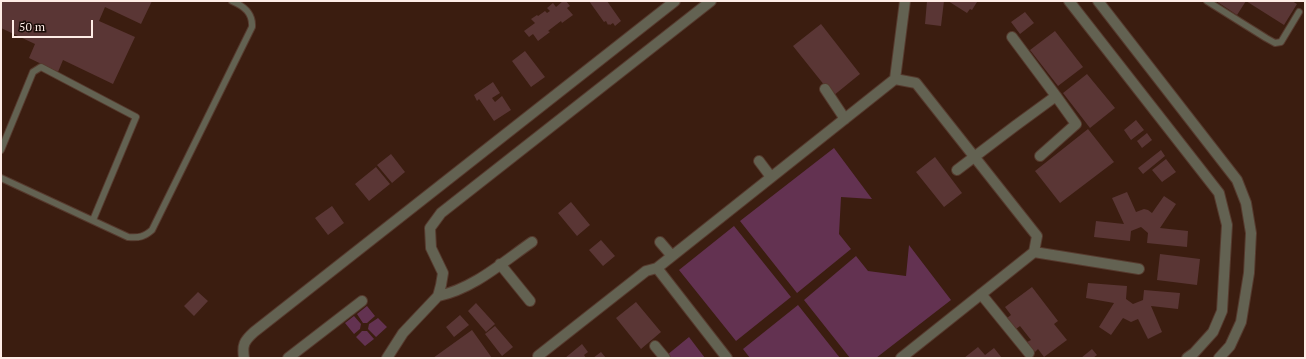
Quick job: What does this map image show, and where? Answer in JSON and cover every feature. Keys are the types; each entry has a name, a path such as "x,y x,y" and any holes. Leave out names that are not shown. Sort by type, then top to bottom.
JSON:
{"street":[{"path":"244,358 242,348 246,339 254,332 675,1"},
{"path":"387,358 403,333 438,296 442,273 431,248 430,228 442,213 711,1"},
{"path":"538,356 646,271 657,268 895,78 904,1"},
{"path":"1069,1 1219,193 1227,225 1222,311 1213,332 1194,353 1187,358"},
{"path":"1098,1 1237,180 1246,204 1251,233 1249,273 1241,322 1230,346 1219,358"},
{"path":"1012,37 1076,124 1040,156"},
{"path":"895,78 916,83 1037,236 1034,252 907,356"},
{"path":"825,89 845,119"},
{"path":"957,170 1056,96"},
{"path":"759,161 772,177"},
{"path":"438,296 449,294 464,288 532,242"},
{"path":"660,242 672,256"},
{"path":"1034,252 1139,269"},
{"path":"500,264 530,302"},
{"path":"657,268 726,358"},
{"path":"981,294 1029,353"},
{"path":"288,358 362,301"},
{"path":"655,346 665,358"}],"lane":[{"path":"1,178 128,236 138,238 146,235 152,230 252,27 250,13 232,1"},
{"path":"1207,1 1275,43 1281,42 1299,12"},
{"path":"1,150 33,72 41,67 136,117 92,220"}],"shaded area":[{"path":"834,148 872,199 841,197 839,234 851,249 797,293 740,221"},
{"path":"734,226 791,297 736,341 679,270"},
{"path":"909,245 951,300 876,358 850,358 804,300 856,256 868,271 906,276"},
{"path":"798,305 840,358 750,358 743,349"},
{"path":"367,306 375,316 367,323 363,323 357,314"},
{"path":"354,316 361,324 360,329 354,334 345,323"},
{"path":"378,318 387,327 376,337 368,329 369,324"},
{"path":"362,331 367,331 374,339 365,346 356,337"},
{"path":"689,337 705,358 670,358 667,355"}],"building":[{"path":"1,1 152,1 141,24 105,7 99,21 135,37 113,84 63,60 58,72 29,58 35,44 1,28"},
{"path":"563,1 566,1 570,6 567,8 573,15 562,23 561,21 538,41 533,34 529,37 524,31 535,23 531,19 545,11 547,13 550,11 547,8 553,3 556,7"},
{"path":"589,1 607,1 621,21 615,26 613,23 608,25 606,21 604,22"},
{"path":"927,1 944,1 941,26 925,24"},
{"path":"948,1 977,2 972,10 970,9 967,13"},
{"path":"1216,1 1246,1 1237,15"},
{"path":"1246,1 1292,1 1297,4 1284,25"},
{"path":"1025,12 1034,23 1020,34 1011,22"},
{"path":"821,24 860,74 833,96 793,46"},
{"path":"1055,31 1083,67 1058,86 1030,50"},
{"path":"525,51 545,77 531,87 512,61"},
{"path":"1087,74 1115,108 1090,128 1063,93"},
{"path":"493,82 500,93 492,98 495,102 502,96 511,110 494,121 479,99 477,101 474,95"},
{"path":"1136,120 1144,130 1131,140 1124,130"},
{"path":"1088,129 1114,162 1060,203 1035,171"},
{"path":"1147,133 1152,140 1142,148 1137,141"},
{"path":"1161,150 1165,156 1143,174 1138,168"},
{"path":"391,154 405,172 392,183 377,165"},
{"path":"935,157 962,193 944,207 916,172"},
{"path":"1166,159 1176,172 1162,182 1152,170"},
{"path":"376,167 390,184 369,201 355,184"},
{"path":"1127,192 1136,212 1144,209 1152,213 1164,196 1176,204 1160,228 1188,231 1187,247 1147,243 1148,233 1141,227 1131,231 1130,241 1094,237 1096,221 1124,224 1112,198"},
{"path":"571,202 590,225 577,236 558,213"},
{"path":"332,206 344,223 328,235 315,218"},
{"path":"601,240 615,256 603,266 589,250"},
{"path":"1160,254 1200,259 1197,285 1157,280"},
{"path":"1088,283 1127,286 1126,299 1133,304 1143,300 1144,290 1180,293 1178,309 1151,306 1162,332 1148,339 1138,319 1131,322 1123,318 1111,335 1099,327 1114,303 1086,298"},
{"path":"1032,287 1058,321 1054,324 1067,340 1044,357 1038,349 1035,352 1027,342 1031,340 1020,326 1016,329 1007,318 1011,315 1005,307"},
{"path":"198,292 208,301 194,316 184,306"},
{"path":"636,302 661,332 641,349 616,318"},
{"path":"476,303 495,324 486,332 468,311"},
{"path":"460,315 469,325 454,337 446,327"},
{"path":"495,326 513,347 502,356 485,334"},
{"path":"472,330 492,358 433,358"},
{"path":"582,344 588,352 584,355 586,358 565,358"},
{"path":"978,347 985,355 994,348 1002,358 964,358"},
{"path":"1092,349 1097,355 1093,358 1081,358"},
{"path":"601,352 606,358 593,358"}]}
